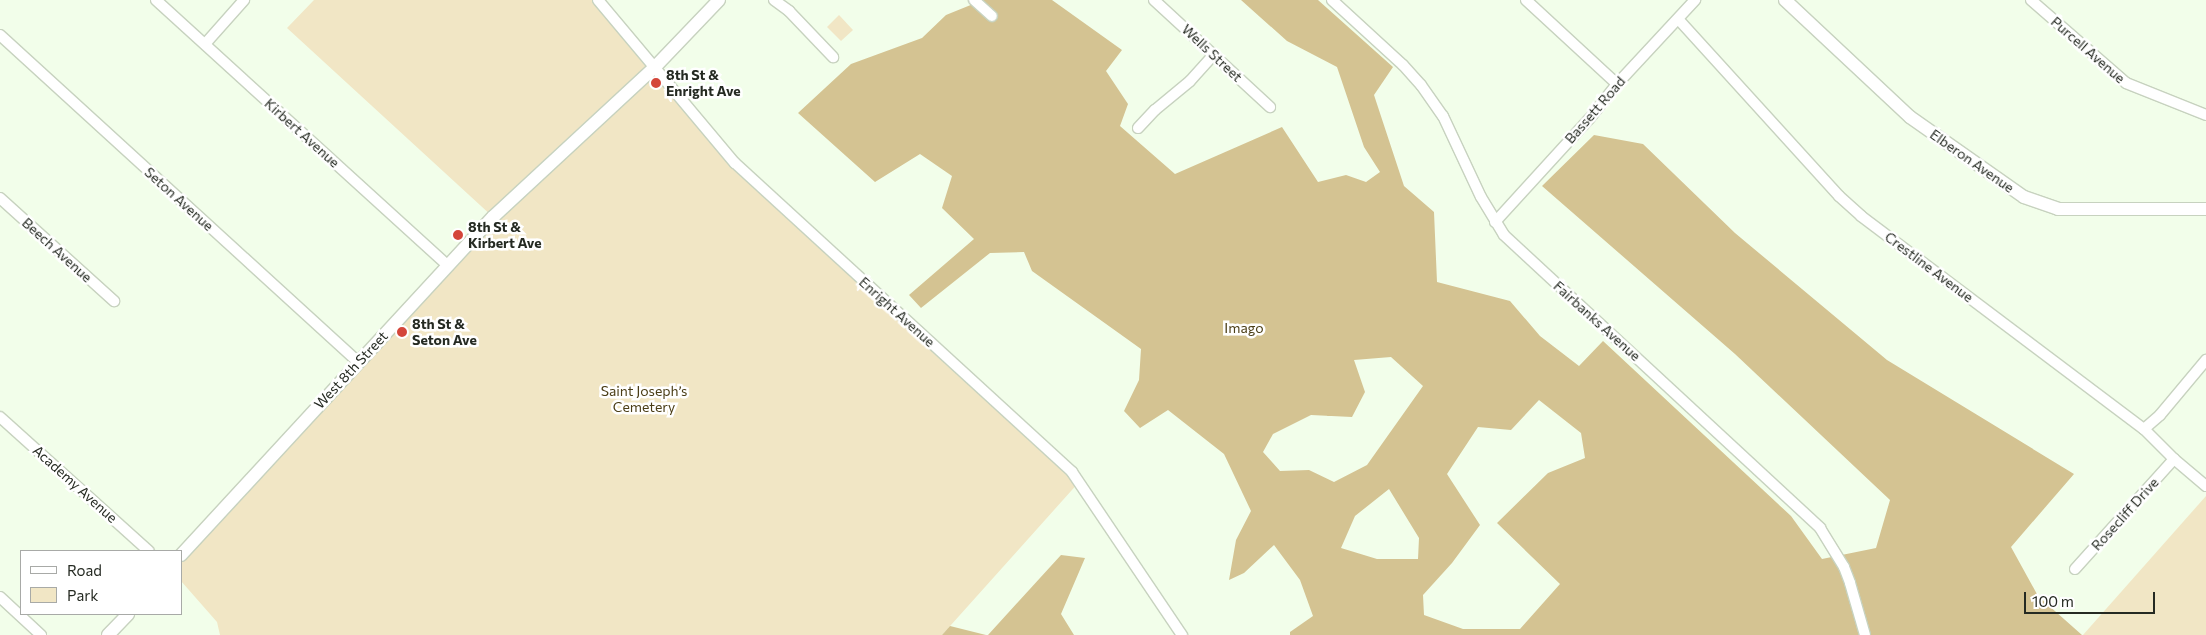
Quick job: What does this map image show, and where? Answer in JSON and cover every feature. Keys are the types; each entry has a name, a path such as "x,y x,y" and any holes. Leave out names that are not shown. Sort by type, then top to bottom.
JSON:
{"street":[{"name":"Kirbert Avenue","path":"156,0 448,266"},
{"path":"205,44 244,0"},
{"name":"Enright Avenue","path":"598,0 735,163 1072,472 1182,635"},
{"name":"West 8th Street","path":"182,554 493,216 654,68 718,0"},
{"path":"774,0 789,11 833,56"},
{"path":"974,0 992,16"},
{"name":"Wells Street","path":"1154,0 1270,107"},
{"name":"Fairbanks Avenue","path":"1332,0 1421,85 1443,116 1481,198 1495,222 1518,249 1809,516 1829,542 1844,568 1857,603 1865,635"},
{"path":"1526,0 1617,84"},
{"name":"Bassett Road","path":"1495,222 1590,118 1617,84 1679,20 1695,0"},
{"name":"Elberon Avenue","path":"1785,0 1910,117 2024,197 2058,209 2206,209"},
{"name":"Purcell Avenue","path":"2031,0 2126,84 2205,113"},
{"name":"Crestline Avenue","path":"1679,20 1839,196 1861,216 2144,428 2174,459 2206,486"},
{"name":"Seton Avenue","path":"0,36 358,362"},
{"path":"1138,128 1190,80 1214,54"},
{"name":"Beech Avenue","path":"0,198 114,301"},
{"path":"2144,428 2160,415 2206,360"},
{"name":"Academy Avenue","path":"0,417 148,550"},
{"name":"Rosecliff Drive","path":"2075,569 2174,459"},
{"path":"0,597 41,635"},
{"path":"108,635 127,615"}],"green space":[{"name":"Saint Joseph’s Cemetery","path":"314,0 598,0 721,148 1080,481 942,635 220,635 217,622 182,582 182,554 493,217 287,28"},
{"name":"Imago","path":"983,0 1052,0 1122,50 1106,71 1128,104 1120,126 1175,174 1282,127 1318,182 1346,175 1366,182 1380,172 1364,147 1337,67 1287,41 1241,0 1318,0 1393,67 1374,95 1404,186 1434,212 1437,282 1510,301 1540,336 1579,366 1603,341 1791,516 1822,559 1876,548 1890,500 1735,354 1542,186 1594,135 1643,144 1735,233 1887,360 2074,474 2011,547 2038,596 2082,635 1290,635 1290,632 1313,616 1300,580 1274,545 1244,573 1229,580 1236,540 1251,511 1224,454 1168,410 1140,428 1124,411 1139,380 1141,349 1032,271 1024,252 990,253 921,308 909,295 974,239 942,208 952,176 920,154 875,182 798,113 851,64 922,38 946,15","holes":["1391,357 1423,386 1367,465 1334,482 1309,470 1280,471 1263,452 1273,434 1311,415 1352,417 1365,392 1354,360","1539,400 1581,433 1585,458 1548,473 1497,523 1560,584 1520,629 1463,629 1424,615 1423,595 1452,563 1480,525 1447,474 1478,427 1511,430","1389,489 1419,538 1418,559 1377,559 1341,548 1355,516"]},
{"path":"839,15 853,30 841,41 827,27"},
{"path":"2206,496 2206,635 2083,635"},
{"path":"1061,555 1085,558 1061,614 1074,635 988,635"},
{"path":"950,626 986,635 942,635"}],"place":[{"name":"8th St & Enright Ave","path":"656,83"},
{"name":"8th St & Kirbert Ave","path":"458,235"},
{"name":"8th St & Seton Ave","path":"402,332"}]}
